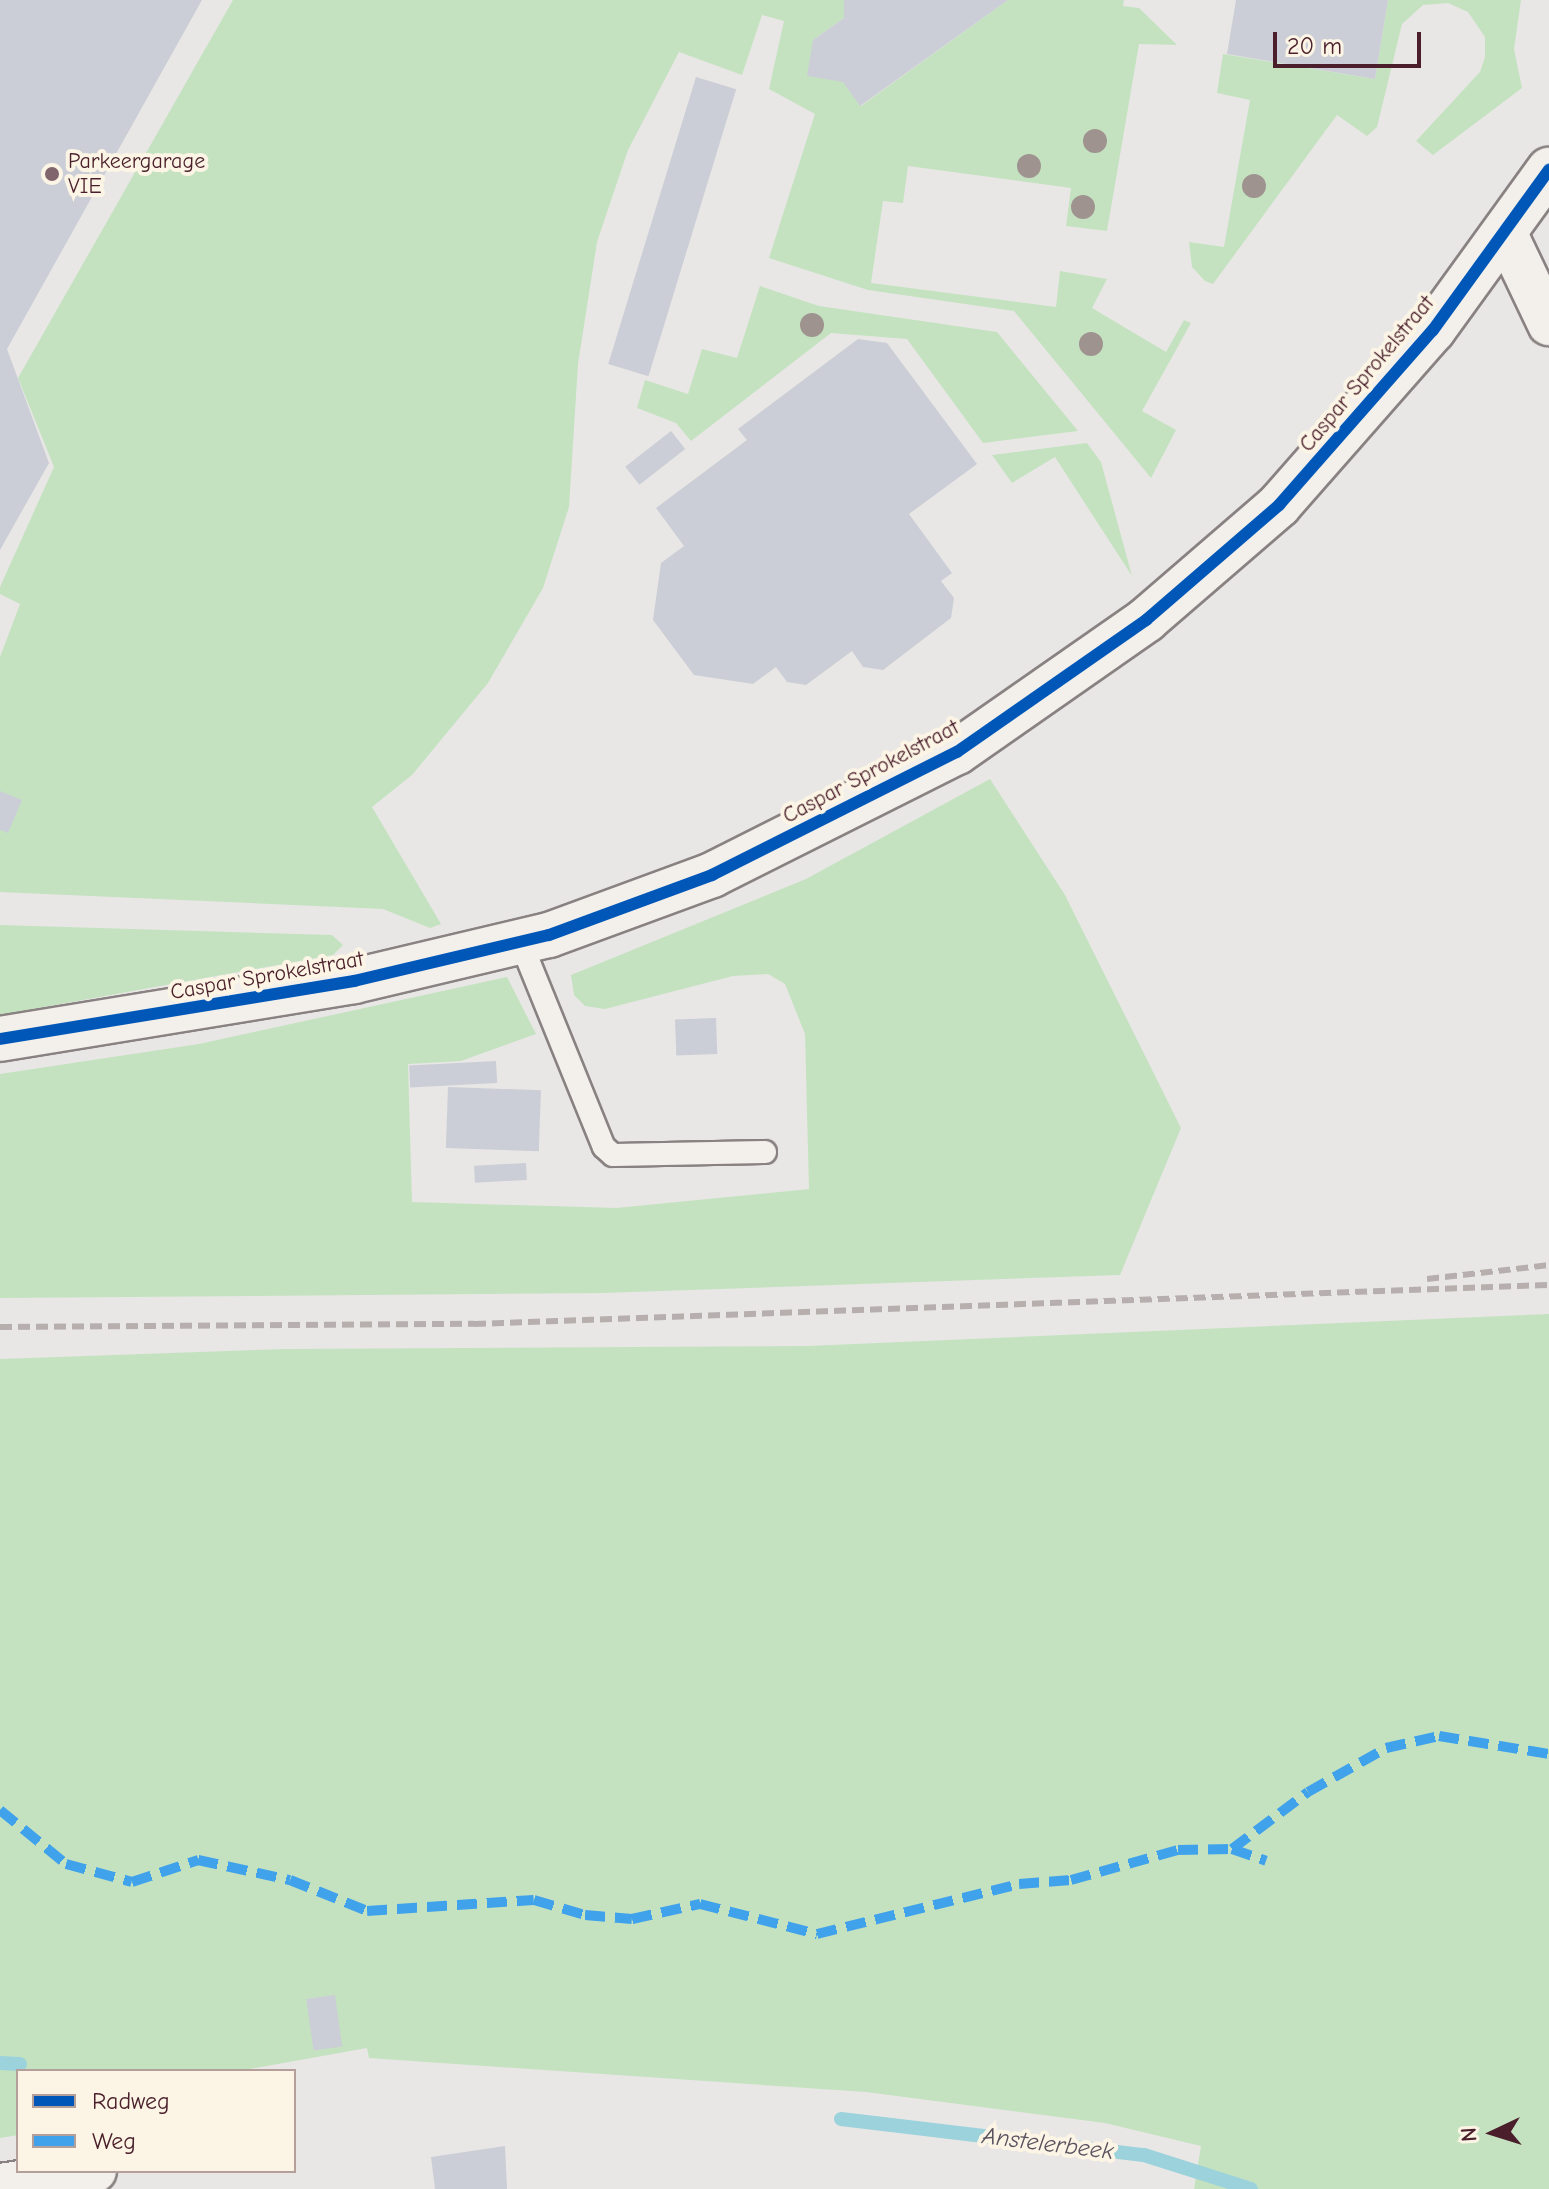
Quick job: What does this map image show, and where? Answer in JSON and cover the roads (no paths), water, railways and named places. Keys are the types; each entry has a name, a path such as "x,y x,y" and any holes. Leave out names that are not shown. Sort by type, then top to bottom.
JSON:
{"main road":[{"name":"Caspar Sprokelstraat","path":"0,1039 260,999 521,943 627,909 816,828 957,752 1146,620 1279,505 1360,417 1506,234 1549,170"}],"street":[{"path":"1506,234 1549,276"},
{"path":"1506,234 1549,324"},
{"path":"0,2185 81,2173"}],"lane":[{"path":"521,943 604,1147 613,1155 765,1152"}],"waterway":[{"name":"Anstelerbeek","path":"0,2063 20,2064"},
{"name":"Anstelerbeek","path":"841,2119 1144,2155 1251,2189"}],"railway":[{"path":"1427,1279 1549,1265"},
{"path":"0,1327 474,1324 1549,1285"}],"place":[{"name":"Parkeergarage VIE","path":"52,174"}]}
